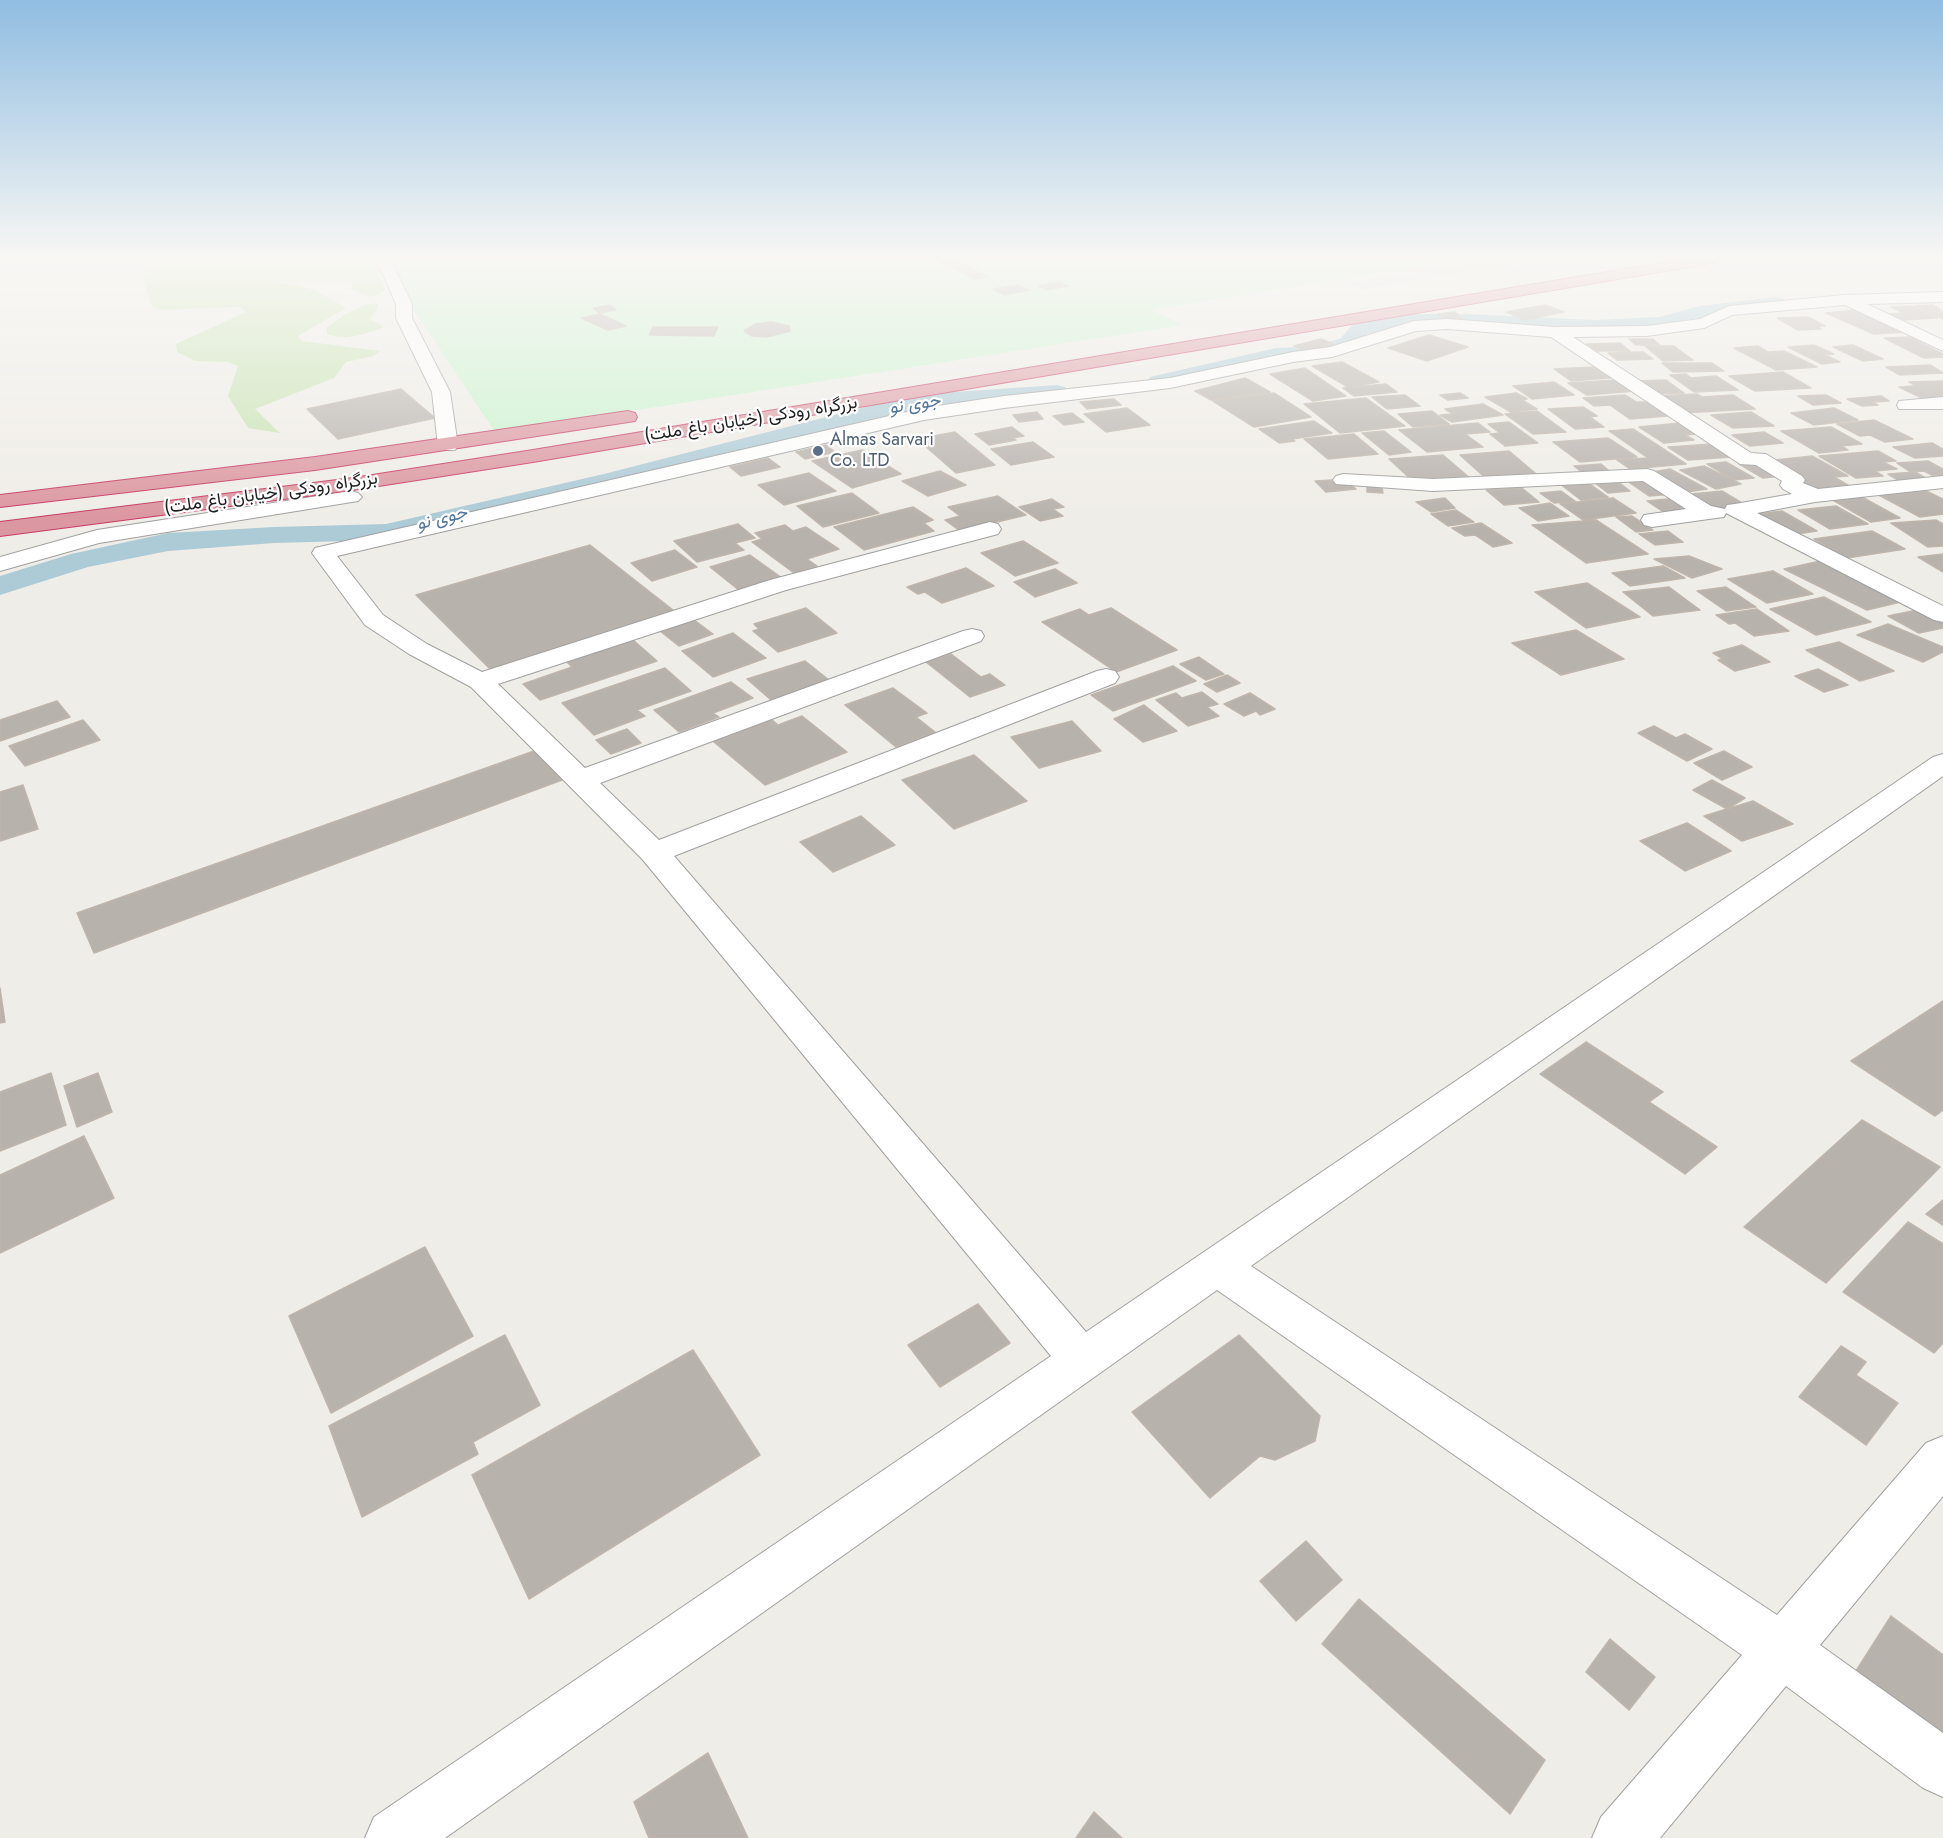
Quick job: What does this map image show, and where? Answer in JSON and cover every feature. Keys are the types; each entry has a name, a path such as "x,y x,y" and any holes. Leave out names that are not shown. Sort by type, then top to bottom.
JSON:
{"highway":[{"name":"بزرگراه رودکی (خیابان باغ ملت)","path":"0,529 352,490 829,421 1099,362 1199,345"},
{"name":"بزرگراه رودکی (خیابان باغ ملت)","path":"0,501 448,446 648,414"}],"street":[{"path":"417,345 441,392 448,446"},
{"path":"1242,345 1260,357"},
{"path":"337,534 829,421 924,414 1127,385 1170,383 1260,357 1332,352 1355,345"},
{"path":"1568,345 1747,460 1759,458 1795,480 1790,485 1815,496"},
{"path":"1099,362 1127,385"},
{"path":"1906,405 1943,403"},
{"path":"1343,480 1432,485 1647,475 1707,513"},
{"path":"1652,520 1735,510 1815,496 1943,482"},
{"path":"0,564 97,537 352,490 337,534 374,620 418,649 480,681 654,853 1081,1359"},
{"path":"1735,510 1943,615"},
{"path":"480,681 778,585 990,529"},
{"path":"1899,592 1943,588"},
{"path":"580,780 972,636"},
{"path":"654,853 1106,677"},
{"path":"395,1838 1081,1359 1218,1267 1943,763"},
{"path":"1218,1267 1782,1650 1943,1768"},
{"path":"1622,1838 1943,1459"}],"green space":[{"path":"176,345 331,345 380,351 374,356 346,362 334,378 255,409 280,433 248,428 228,396 238,366 228,362 196,361 177,352"},
{"path":"437,345 1056,345 495,432"}],"building":[{"path":"1299,345 1330,345 1306,351 1294,346"},
{"path":"1398,345 1461,345 1468,347 1427,361 1388,348"},
{"path":"1588,345 1622,345 1630,351 1597,351"},
{"path":"1814,345 1834,354 1825,355 1840,362 1822,364 1788,347"},
{"path":"1853,345 1883,359 1863,361 1833,347"},
{"path":"1898,345 1925,345 1943,354 1943,357 1924,358"},
{"path":"1645,346 1674,346 1693,360 1663,361"},
{"path":"1758,346 1768,352 1784,351 1817,367 1776,370 1734,348"},
{"path":"1643,352 1653,359 1617,360 1608,353"},
{"path":"1342,362 1379,382 1348,387 1312,366"},
{"path":"1662,363 1712,363 1724,371 1673,372"},
{"path":"1930,365 1943,373 1900,375 1886,367"},
{"path":"1593,367 1610,378 1571,381 1554,369"},
{"path":"1305,368 1346,396 1313,401 1270,374"},
{"path":"1783,372 1811,388 1755,391 1729,376"},
{"path":"1686,374 1691,378 1716,376 1738,390 1694,392 1670,375"},
{"path":"1245,378 1270,392 1211,400 1195,391"},
{"path":"1616,380 1636,391 1587,395 1568,383"},
{"path":"1666,380 1684,393 1652,394 1636,381"},
{"path":"1943,381 1943,401 1930,402 1899,387 1916,386 1909,382"},
{"path":"1554,382 1574,395 1532,399 1513,386"},
{"path":"1386,384 1397,392 1354,396 1343,388"},
{"path":"401,389 435,418 338,439 307,409"},
{"path":"1274,393 1311,417 1254,427 1213,401"},
{"path":"1460,393 1468,398 1448,400 1440,395"},
{"path":"1516,393 1527,399 1522,400 1537,409 1511,412 1485,397"},
{"path":"1697,394 1702,397 1733,395 1755,409 1681,413 1656,396"},
{"path":"1405,395 1420,406 1387,409 1372,397"},
{"path":"1625,395 1636,402 1647,402 1669,416 1630,419 1610,405 1594,406 1583,398"},
{"path":"1826,395 1841,403 1813,405 1798,396"},
{"path":"1881,396 1889,401 1872,402 1878,405 1862,406 1847,399"},
{"path":"1366,398 1405,426 1340,433 1304,404"},
{"path":"1114,399 1121,405 1087,409 1080,402"},
{"path":"1483,404 1503,415 1452,422 1440,415 1453,414 1445,409"},
{"path":"1583,407 1597,416 1590,417 1604,427 1575,429 1548,409"},
{"path":"1127,408 1150,425 1106,432 1084,414"},
{"path":"1834,408 1858,420 1814,425 1791,413"},
{"path":"1432,411 1449,424 1413,427 1398,414"},
{"path":"1537,411 1566,432 1533,434 1505,414"},
{"path":"1037,412 1043,419 1019,422 1013,415"},
{"path":"1751,412 1774,426 1733,428 1711,415"},
{"path":"1072,413 1084,422 1064,425 1053,416"},
{"path":"1874,420 1913,439 1885,442 1870,435 1860,436 1837,424"},
{"path":"1314,421 1332,433 1279,443 1259,429"},
{"path":"1509,422 1538,443 1505,446 1490,434 1500,433 1488,424"},
{"path":"1478,423 1490,432 1465,434 1483,447 1427,452 1399,430"},
{"path":"1680,423 1698,434 1685,435 1694,440 1664,443 1639,427"},
{"path":"1012,427 1024,436 1013,438 1016,440 989,445 975,434"},
{"path":"1831,427 1862,444 1841,446 1848,450 1819,453 1781,431"},
{"path":"1633,429 1686,464 1630,469 1617,460 1648,458 1609,431"},
{"path":"1384,431 1411,452 1389,455 1362,433"},
{"path":"955,432 995,465 956,473 917,439"},
{"path":"1764,432 1783,443 1750,446 1732,435"},
{"path":"1354,434 1378,454 1328,459 1304,439"},
{"path":"1608,438 1637,457 1580,462 1553,442"},
{"path":"1033,442 1054,457 1011,465 991,449"},
{"path":"1932,443 1943,449 1943,456 1915,458 1893,447"},
{"path":"1712,444 1732,457 1688,460 1668,447"},
{"path":"826,445 835,452 805,459 796,452"},
{"path":"862,450 901,474 852,488 812,461"},
{"path":"1509,451 1541,478 1490,482 1460,455"},
{"path":"1878,451 1896,461 1883,462 1897,469 1875,471 1883,476 1856,478 1819,456"},
{"path":"1443,455 1471,479 1416,484 1389,459"},
{"path":"1812,456 1848,476 1834,477 1853,488 1810,493 1795,484 1805,483 1766,461"},
{"path":"768,458 780,467 741,476 730,467"},
{"path":"1928,461 1943,469 1943,475 1932,475 1924,471 1911,472 1897,463"},
{"path":"1726,462 1754,478 1734,480 1707,464"},
{"path":"1758,462 1782,476 1763,478 1739,464"},
{"path":"1601,464 1614,475 1588,477 1574,466"},
{"path":"1704,466 1741,484 1716,489 1680,470"},
{"path":"1670,469 1707,489 1687,492 1652,472"},
{"path":"940,471 966,485 928,496 902,481"},
{"path":"1915,472 1929,480 1901,482 1888,474"},
{"path":"809,473 836,491 784,505 758,485"},
{"path":"1651,478 1674,494 1649,496 1627,481"},
{"path":"1333,480 1339,485 1350,484 1356,489 1326,492 1315,481"},
{"path":"1617,481 1630,491 1608,493 1595,483"},
{"path":"1587,482 1608,497 1581,500 1560,484"},
{"path":"1367,485 1382,487 1383,493 1367,492"},
{"path":"1522,488 1539,502 1504,505 1486,490"},
{"path":"1920,488 1943,499 1943,514 1920,517 1875,493"},
{"path":"1561,491 1575,501 1554,503 1540,493"},
{"path":"1722,491 1747,506 1705,511 1681,495"},
{"path":"852,493 879,513 823,527 797,506"},
{"path":"998,496 1026,515 960,531 945,520 960,516 948,507"},
{"path":"1860,496 1900,518 1871,522 1831,499"},
{"path":"1445,498 1455,508 1431,512 1416,502"},
{"path":"1613,498 1636,513 1583,520 1560,504"},
{"path":"1678,498 1702,514 1671,517 1647,501"},
{"path":"1052,499 1064,507 1053,509 1063,516 1040,521 1019,507"},
{"path":"1550,503 1569,516 1538,521 1519,508"},
{"path":"1836,506 1868,524 1830,529 1798,510"},
{"path":"913,507 933,520 924,523 934,531 864,550 834,527"},
{"path":"1456,510 1474,522 1448,526 1431,514"},
{"path":"1782,511 1817,531 1790,535 1756,514"},
{"path":"1632,516 1653,530 1636,532 1616,517"},
{"path":"1596,520 1648,554 1586,563 1532,525"},
{"path":"1936,520 1943,524 1943,546 1928,547 1891,523"},
{"path":"1481,523 1512,543 1493,547 1475,535 1465,536 1452,528"},
{"path":"738,524 755,538 735,543 744,550 697,562 674,541"},
{"path":"785,525 793,531 806,527 839,549 807,559 817,566 794,573 752,542 762,539 755,533"},
{"path":"1668,531 1683,542 1655,545 1639,534"},
{"path":"1872,531 1905,549 1847,558 1814,539"},
{"path":"1023,541 1058,563 1015,576 981,553"},
{"path":"590,545 673,610 490,669 416,595"},
{"path":"675,550 697,567 652,581 631,563"},
{"path":"1943,554 1943,572 1918,557"},
{"path":"750,555 782,578 740,591 710,567"},
{"path":"1689,556 1722,569 1692,578 1654,559"},
{"path":"1825,560 1905,601 1867,610 1784,569"},
{"path":"1663,566 1685,578 1630,586 1612,573"},
{"path":"966,568 994,586 942,603 925,592 918,594 907,587"},
{"path":"1055,569 1077,583 1035,597 1014,582"},
{"path":"1773,571 1813,594 1767,603 1728,579"},
{"path":"1587,583 1640,617 1586,628 1535,592"},
{"path":"1669,587 1700,610 1653,616 1623,592"},
{"path":"1726,587 1756,607 1726,611 1697,591"},
{"path":"1824,597 1871,622 1816,635 1770,609"},
{"path":"806,608 837,633 778,652 753,631 759,629 754,624"},
{"path":"1111,608 1177,650 1116,672 1042,622 1080,609 1089,615"},
{"path":"1757,609 1789,631 1754,636 1735,623 1729,624 1716,615"},
{"path":"1922,609 1943,620 1943,628 1919,633 1888,616"},
{"path":"694,620 713,634 679,646 660,631"},
{"path":"1888,624 1943,647 1943,652 1923,662 1857,635"},
{"path":"1576,630 1624,659 1561,675 1512,643"},
{"path":"733,633 766,658 713,677 682,651"},
{"path":"633,640 657,661 540,700 523,684 572,667 567,662"},
{"path":"1839,642 1894,671 1860,681 1806,650"},
{"path":"1742,645 1770,662 1735,671 1718,660 1723,659 1713,653"},
{"path":"951,654 981,677 990,674 1005,685 970,697 926,662"},
{"path":"1199,657 1224,674 1206,680 1180,664"},
{"path":"805,661 829,680 771,700 747,679"},
{"path":"1173,666 1196,681 1113,711 1091,695"},
{"path":"665,668 691,691 637,710 645,716 594,735 562,703"},
{"path":"1818,669 1848,685 1824,692 1795,676"},
{"path":"1227,675 1240,683 1217,692 1204,684"},
{"path":"731,682 753,698 713,713 719,717 679,732 654,710"},
{"path":"893,688 927,713 916,717 935,732 896,747 845,705"},
{"path":"1202,692 1218,704 1207,707 1219,716 1188,726 1156,700 1176,693 1182,698"},
{"path":"1250,693 1275,709 1260,715 1256,711 1244,716 1224,704"},
{"path":"57,701 70,717 0,741 0,720"},
{"path":"1144,705 1177,731 1143,742 1114,719"},
{"path":"802,716 847,752 765,785 714,742 772,720 778,725"},
{"path":"83,720 100,740 25,766 9,746"},
{"path":"1072,721 1101,751 1039,768 1011,737"},
{"path":"1654,726 1676,738 1685,734 1712,749 1687,761 1638,733"},
{"path":"627,729 641,743 611,754 596,740"},
{"path":"534,751 562,780 94,953 77,913"},
{"path":"1724,751 1752,767 1722,780 1694,763"},
{"path":"974,755 1027,801 954,829 902,780"},
{"path":"1712,780 1745,798 1727,809 1693,790"},
{"path":"23,785 38,829 0,841 0,792"},
{"path":"1753,801 1793,824 1742,841 1704,816"},
{"path":"861,816 895,845 833,872 800,842"},
{"path":"1687,823 1731,851 1685,871 1640,841"},
{"path":"0,988 5,1022 0,1023"},
{"path":"1943,1001 1943,1110 1935,1116 1851,1061"},
{"path":"1586,1042 1663,1092 1649,1102 1717,1147 1685,1174 1540,1074"},
{"path":"51,1073 66,1125 0,1151 0,1092"},
{"path":"98,1073 112,1112 77,1127 64,1086"},
{"path":"1862,1120 1940,1167 1826,1283 1744,1227"},
{"path":"84,1136 114,1198 0,1253 0,1175"},
{"path":"1943,1200 1943,1225 1926,1214"},
{"path":"1908,1222 1943,1244 1943,1343 1934,1353 1843,1292"},
{"path":"425,1247 473,1336 331,1413 289,1316"},
{"path":"978,1304 1010,1343 940,1387 908,1345"},
{"path":"505,1335 540,1405 473,1442 478,1454 362,1517 329,1426"},
{"path":"1239,1335 1320,1416 1315,1441 1275,1460 1260,1456 1210,1498 1132,1412"},
{"path":"1841,1346 1866,1362 1856,1375 1898,1403 1866,1445 1799,1397"},
{"path":"693,1350 760,1455 529,1599 472,1475"},
{"path":"1306,1541 1342,1580 1296,1621 1260,1581"},
{"path":"1359,1599 1545,1760 1510,1814 1322,1644"},
{"path":"1891,1616 1943,1655 1943,1745 1854,1674"},
{"path":"1610,1639 1655,1677 1629,1710 1586,1672"},
{"path":"708,1753 748,1838 649,1838 634,1802"},
{"path":"1094,1812 1122,1838 1076,1838"}],"waterway":[{"name":"جوی نو","path":"1158,382 1276,354 1305,353 1343,345"},
{"name":"جوی نو","path":"0,586 81,560 168,542 274,535 386,532 606,481 877,411 939,400 1057,392"}],"place":[{"name":"Almas Sarvari Co. LTD","path":"818,451"}]}
